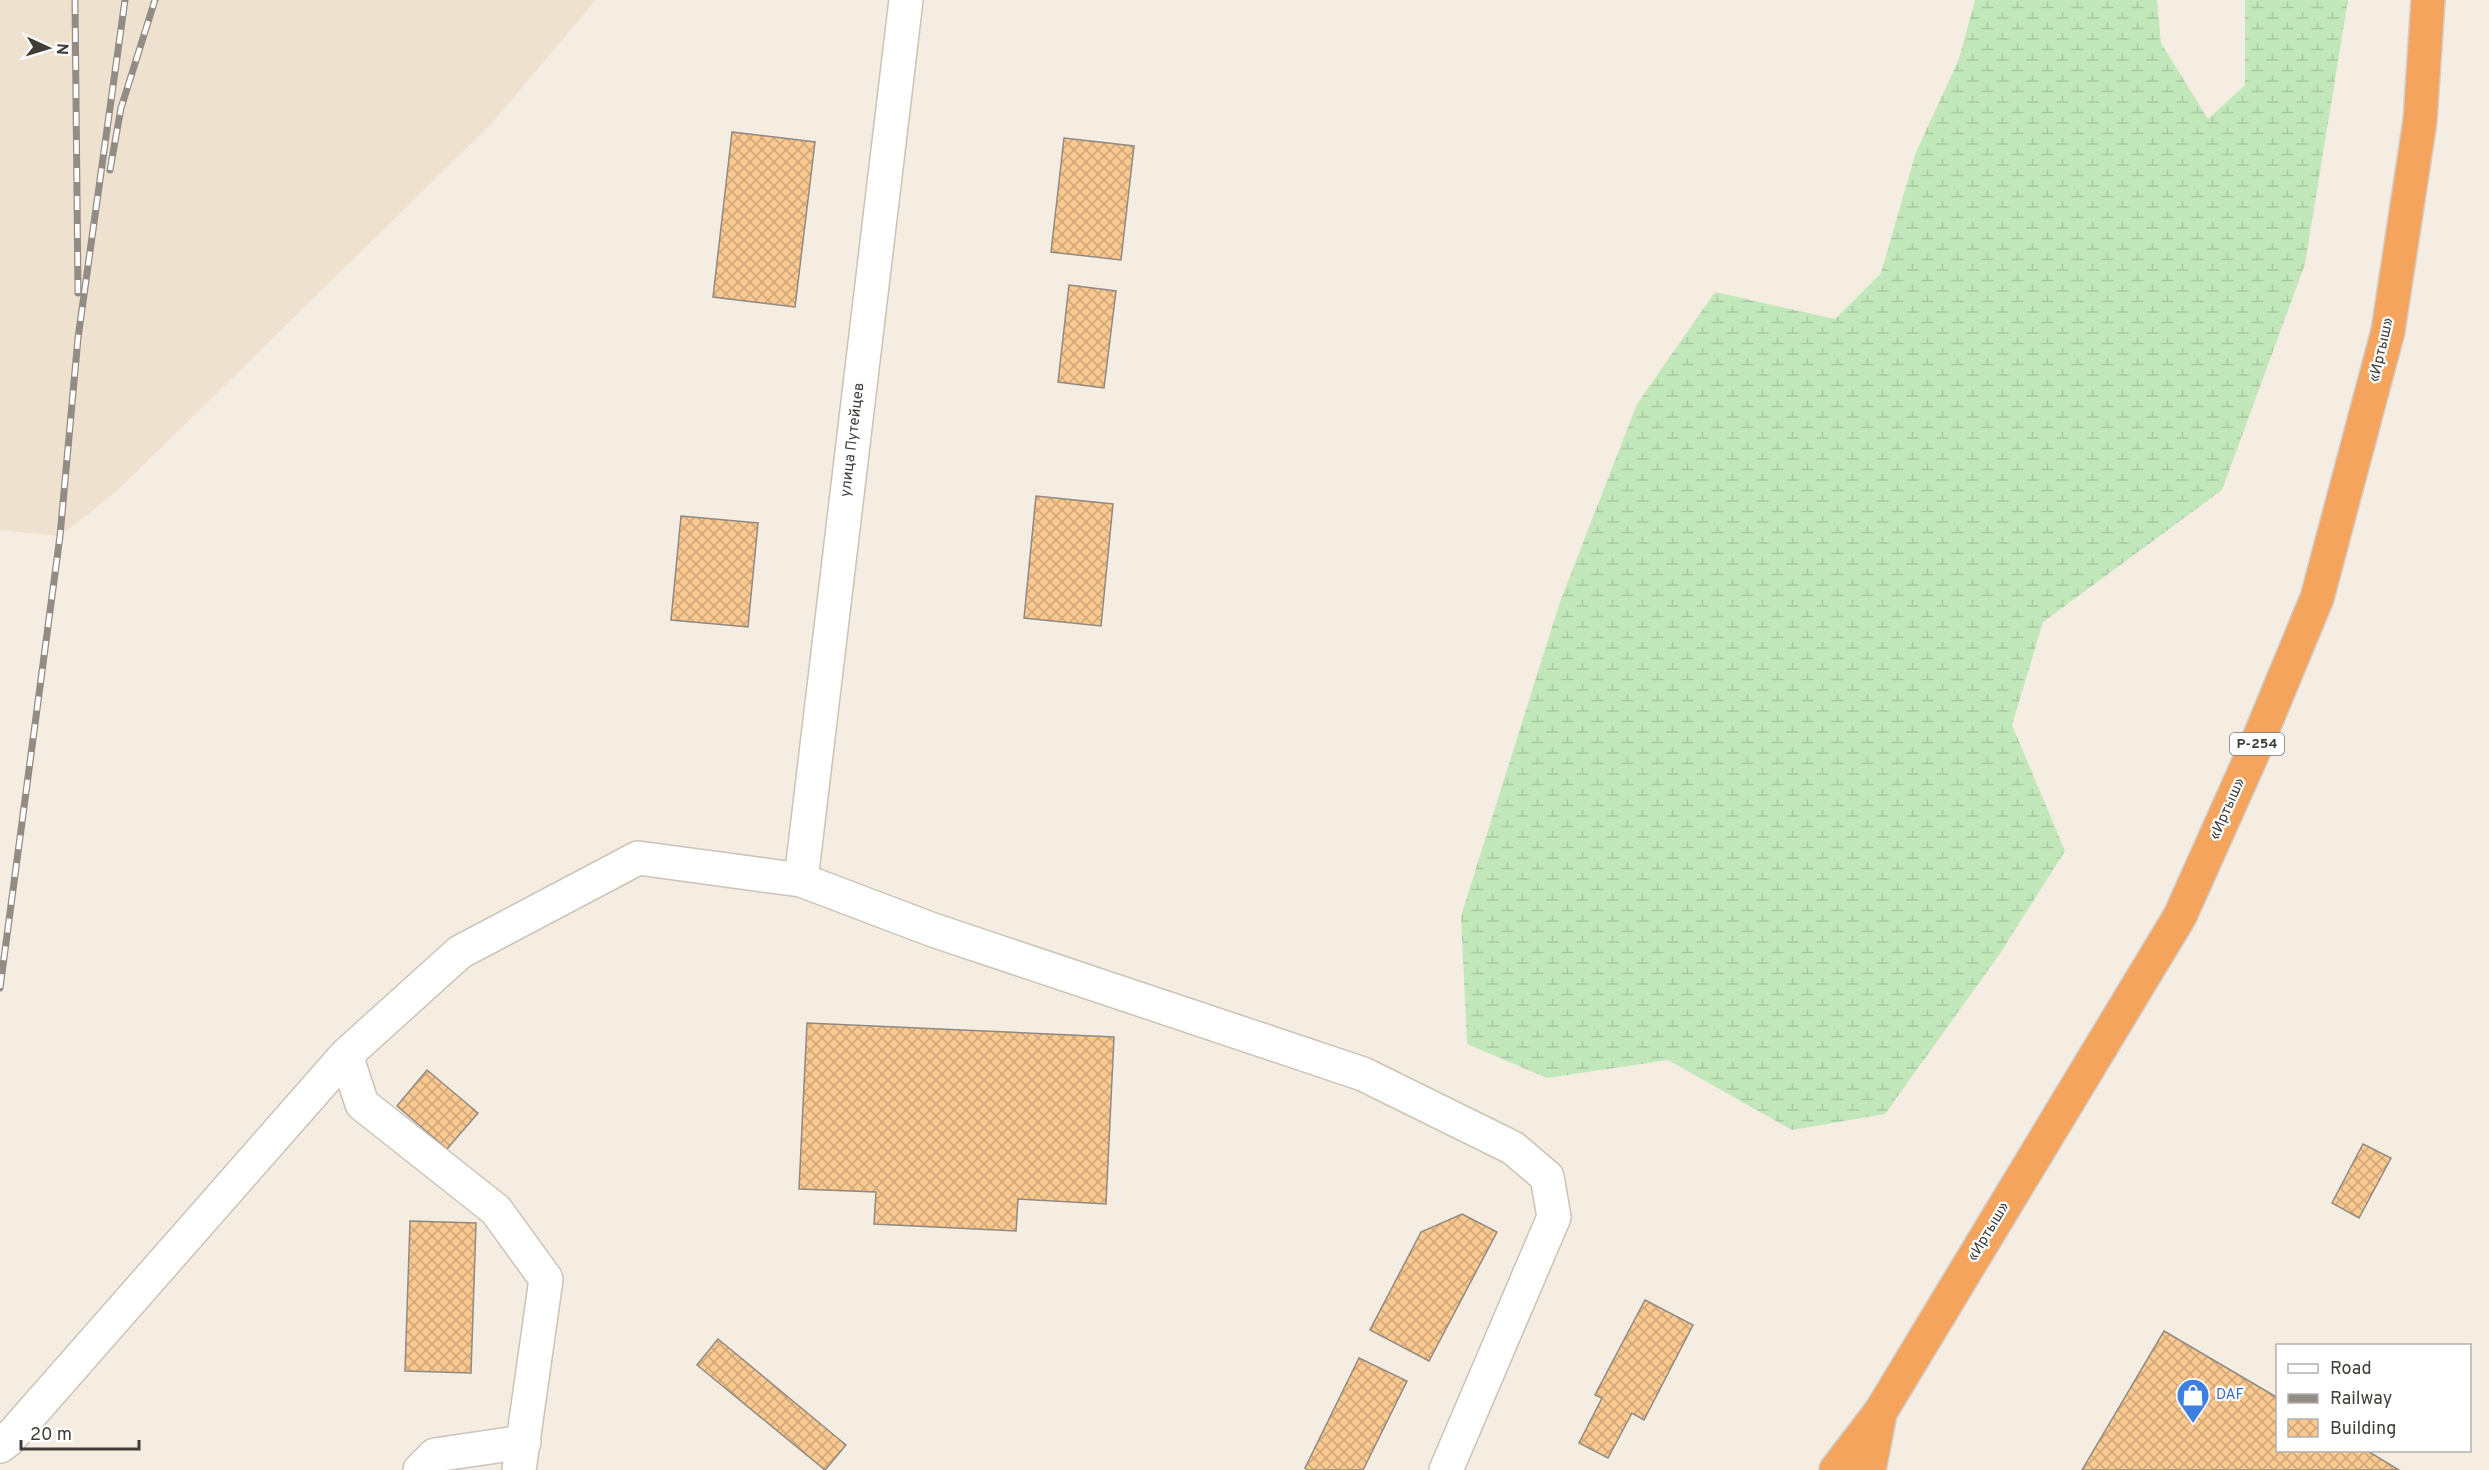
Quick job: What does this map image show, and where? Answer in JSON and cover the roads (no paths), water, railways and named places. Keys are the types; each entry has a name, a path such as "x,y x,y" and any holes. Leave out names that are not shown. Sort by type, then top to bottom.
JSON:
{"highway":[{"name":"«Иртыш»","path":"1881,1411 2180,916 2252,755 2317,598 2388,331 2420,121 2428,0"},
{"path":"1836,1470 1881,1411"},
{"path":"1869,1470 1881,1411"}],"street":[{"name":"улица Путейцев","path":"801,880 906,0"},
{"path":"0,1446 8,1440 346,1055 460,952 638,858 801,880 933,930 1363,1074 1513,1148 1547,1177 1554,1218 1446,1470"},
{"path":"346,1055 362,1104 496,1210 546,1279 521,1456 435,1455 420,1470"}],"railway":[{"path":"75,0 78,293"},
{"path":"0,988 60,536 78,338 125,0"},
{"path":"110,170 121,108 155,0"}],"place":[{"name":"DAF","path":"2193,1424"}]}
